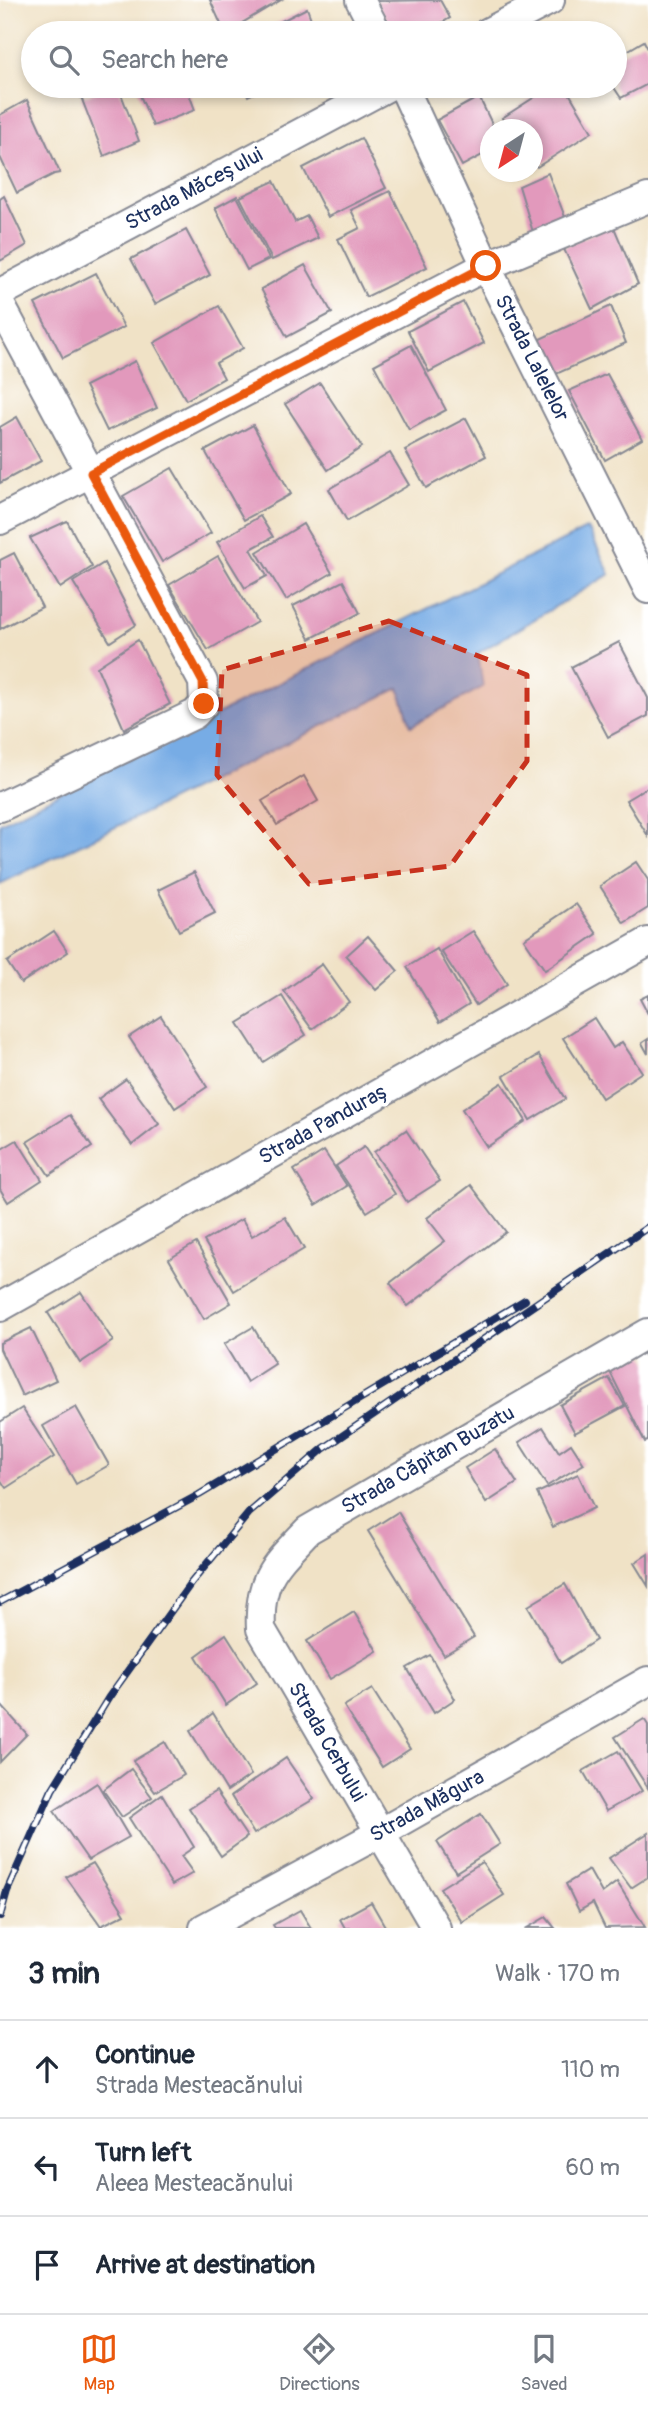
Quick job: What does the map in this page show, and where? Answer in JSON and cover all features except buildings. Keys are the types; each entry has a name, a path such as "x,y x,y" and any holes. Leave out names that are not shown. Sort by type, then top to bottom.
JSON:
{"street":[{"path":"360,0 371,21"},
{"path":"510,21 550,0"},
{"name":"Strada Măceșului","path":"0,293 366,98"},
{"name":"Strada Lalelelor","path":"409,98 486,266 648,589"},
{"path":"0,520 486,266 648,198"},
{"path":"0,304 203,682 204,704 195,714 0,807"},
{"name":"Strada Panduraș","path":"0,1307 648,942"},
{"name":"Strada Căpitan Buzatu","path":"261,1629 260,1604 266,1581 279,1561 308,1530 648,1333"},
{"name":"Strada Cerbului","path":"261,1629 436,1928"},
{"name":"Strada Măgura","path":"204,1928 380,1833 648,1681"}],"highlighted area":[{"path":"389,621 527,675 527,761 450,866 309,884 217,775 222,670"}],"water":[{"path":"588,528 610,574 478,653 483,687 411,726 399,688 0,884 0,823"}],"railway":[{"path":"0,1916 7,1891 52,1790 109,1697 191,1583 249,1513 323,1449 648,1227"},
{"path":"0,1602 199,1495 525,1300"}],"route":[{"path":"204,704 203,682 91,473 486,266"}]}
